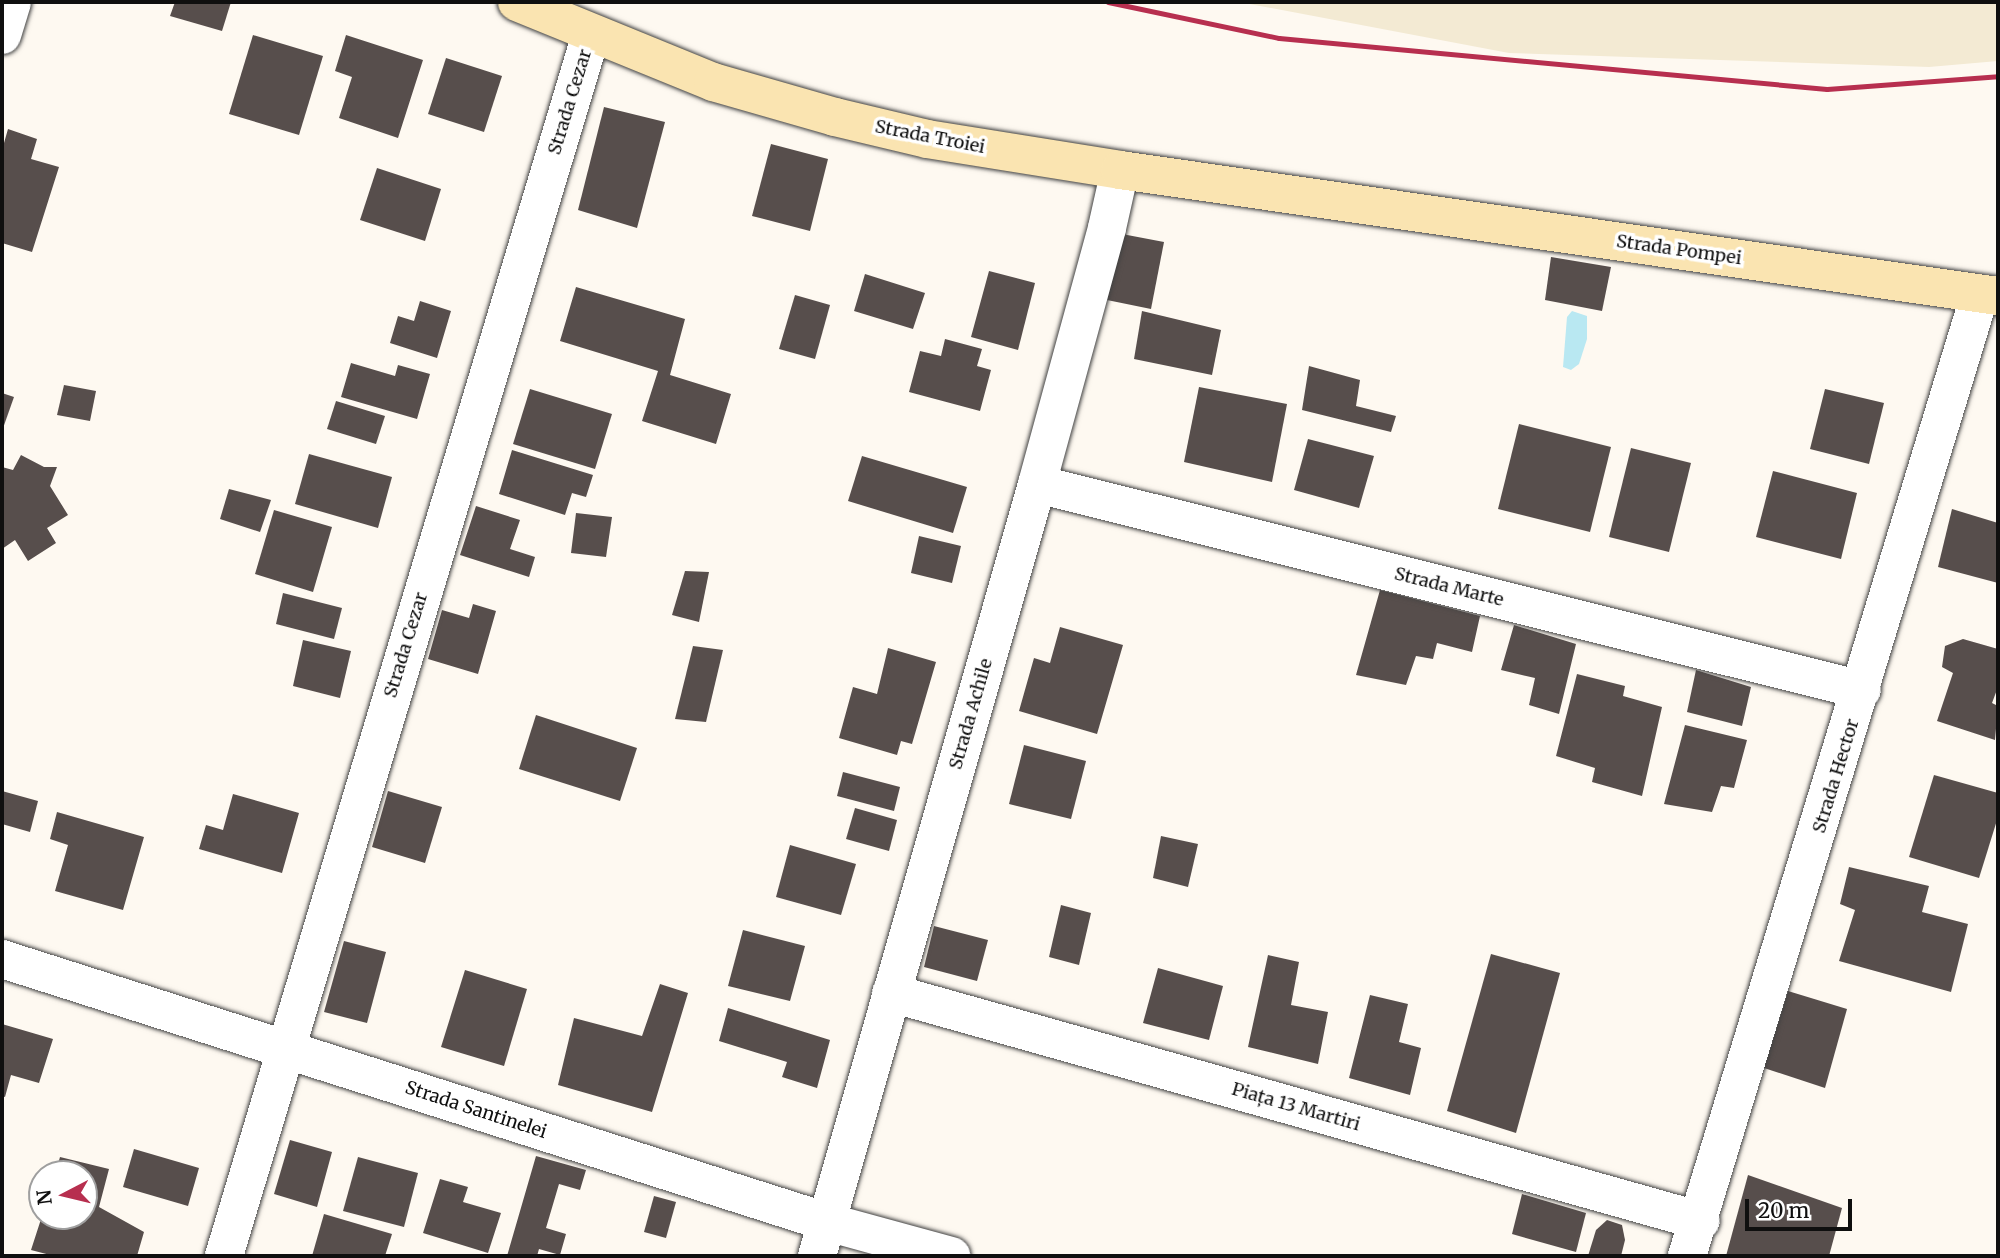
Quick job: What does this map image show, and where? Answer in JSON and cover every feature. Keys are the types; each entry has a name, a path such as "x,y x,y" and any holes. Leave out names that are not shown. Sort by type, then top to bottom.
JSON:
{"main road":[{"name":"Strada Troiei","path":"517,2 713,82 835,117 927,139 1120,170 1360,203"},
{"name":"Strada Pompei","path":"1360,203 1989,295"}],"street":[{"path":"2,35 12,2"},
{"name":"Strada Cezar","path":"224,1256 591,34"},
{"name":"Strada Achile","path":"822,1239 1037,484 1107,228 1120,170"},
{"name":"Strada Hector","path":"1687,1256 1862,690 1989,295"},
{"name":"Strada Marte","path":"1037,484 1862,690"},
{"name":"Strada Santinelei","path":"2,959 285,1049 822,1239 951,1256"},
{"name":"Piața 13 Martiri","path":"891,993 1700,1221"}],"shaded area":[{"path":"1239,2 1998,2 1998,61 1929,67 1509,53"}],"water":[{"path":"1572,311 1587,316 1587,339 1579,364 1571,370 1563,367 1567,317"}],"building":[{"path":"175,2 231,2 222,31 170,16"},
{"path":"253,35 323,56 299,135 229,114"},
{"path":"346,35 423,60 398,138 339,118 352,77 335,71"},
{"path":"446,58 502,76 484,132 428,114"},
{"path":"604,107 665,122 637,228 578,210"},
{"path":"8,129 37,139 31,159 59,167 32,252 2,243 2,150"},
{"path":"771,144 828,159 810,231 752,216"},
{"path":"377,168 441,189 425,241 360,220"},
{"path":"1122,234 1164,242 1151,309 1107,300"},
{"path":"1551,257 1611,267 1602,311 1545,300"},
{"path":"989,271 1035,283 1018,350 971,337"},
{"path":"865,274 925,293 913,329 854,311"},
{"path":"576,287 685,319 670,375 731,394 716,444 642,421 658,371 560,341"},
{"path":"795,295 830,305 815,359 779,349"},
{"path":"420,301 451,311 437,358 390,343 398,316 414,321"},
{"path":"1142,311 1221,330 1212,375 1134,359"},
{"path":"945,339 982,349 977,366 991,370 980,411 909,392 920,351 941,356"},
{"path":"351,363 395,376 398,365 430,374 417,419 341,397"},
{"path":"1309,366 1360,380 1356,406 1396,416 1391,432 1302,410"},
{"path":"64,385 96,391 90,421 57,415"},
{"path":"1199,387 1287,404 1272,482 1184,462"},
{"path":"530,389 612,414 595,469 513,444"},
{"path":"1825,389 1884,403 1869,464 1810,449"},
{"path":"2,393 14,397 2,431"},
{"path":"336,401 385,416 376,444 327,429"},
{"path":"1519,424 1611,447 1590,532 1498,509"},
{"path":"1308,439 1374,456 1359,508 1294,490"},
{"path":"1631,448 1691,463 1669,552 1609,537"},
{"path":"512,450 593,475 586,497 572,493 565,515 499,494"},
{"path":"309,454 392,477 378,528 295,504"},
{"path":"21,455 44,467 57,467 50,486 68,515 47,528 56,543 28,561 15,540 2,549 2,467 13,470"},
{"path":"862,456 967,487 953,533 848,501"},
{"path":"1773,471 1857,493 1841,559 1756,537"},
{"path":"229,489 271,500 260,532 220,519"},
{"path":"476,506 520,520 510,549 535,557 529,577 460,555"},
{"path":"1952,509 1998,523 1998,583 1938,567"},
{"path":"274,510 332,527 313,592 255,574"},
{"path":"576,513 612,517 606,557 571,553"},
{"path":"919,536 961,546 952,583 911,573"},
{"path":"685,571 709,572 699,622 672,615"},
{"path":"1380,590 1480,616 1472,652 1437,643 1433,659 1416,656 1406,685 1356,675"},
{"path":"283,593 342,608 334,639 276,624"},
{"path":"473,604 496,611 478,674 428,659 442,610 469,618"},
{"path":"1514,625 1576,644 1559,714 1529,705 1535,678 1501,670"},
{"path":"1060,627 1123,645 1097,734 1019,711 1034,658 1050,663"},
{"path":"1963,639 1998,649 1998,687 1992,703 1998,706 1995,740 1937,721 1953,673 1942,667 1945,646"},
{"path":"303,640 351,651 340,698 293,686"},
{"path":"693,646 723,650 706,722 675,719"},
{"path":"888,648 936,662 912,744 901,741 897,755 839,738 853,687 877,694"},
{"path":"1696,670 1751,687 1742,726 1687,712"},
{"path":"1577,674 1625,686 1623,696 1662,707 1642,796 1592,782 1595,768 1556,756"},
{"path":"536,715 637,748 620,801 519,769"},
{"path":"1685,725 1747,740 1734,788 1721,786 1712,812 1664,804"},
{"path":"1024,745 1086,761 1071,819 1009,804"},
{"path":"843,772 900,787 894,811 837,796"},
{"path":"1934,775 1998,793 1998,817 1979,878 1909,857"},
{"path":"2,791 38,801 30,832 2,824"},
{"path":"388,791 442,807 425,863 372,847"},
{"path":"233,794 299,813 282,873 199,849 206,825 223,830"},
{"path":"855,808 897,820 889,851 846,839"},
{"path":"57,812 144,837 123,910 55,891 68,845 50,839"},
{"path":"1161,836 1198,844 1188,887 1153,878"},
{"path":"790,845 856,864 841,915 776,897"},
{"path":"1849,867 1929,886 1922,912 1968,924 1951,992 1839,961 1855,910 1840,904"},
{"path":"1061,905 1091,913 1079,965 1049,957"},
{"path":"934,926 988,940 977,981 924,967"},
{"path":"743,930 805,946 790,1001 728,986"},
{"path":"344,941 386,952 367,1023 324,1012"},
{"path":"1491,954 1560,973 1516,1133 1447,1111"},
{"path":"1268,955 1299,962 1291,1005 1328,1012 1318,1064 1248,1047"},
{"path":"1158,968 1223,986 1209,1040 1143,1023"},
{"path":"465,970 527,989 504,1066 441,1047"},
{"path":"660,984 688,993 652,1112 558,1085 574,1018 642,1036"},
{"path":"1788,991 1847,1009 1825,1088 1764,1068"},
{"path":"1370,995 1408,1004 1399,1042 1421,1048 1410,1095 1349,1078"},
{"path":"728,1008 830,1040 817,1088 782,1077 787,1062 719,1041"},
{"path":"2,1024 53,1039 39,1083 11,1075 5,1097 2,1096"},
{"path":"290,1140 332,1152 317,1207 274,1194"},
{"path":"134,1149 199,1168 188,1206 123,1187"},
{"path":"536,1156 586,1170 580,1190 559,1184 546,1228 566,1234 560,1255 539,1249 537,1256 507,1256"},
{"path":"358,1157 418,1173 404,1227 343,1211"},
{"path":"98,1166 109,1169 99,1207 144,1232 137,1256 54,1256 31,1250 37,1230 98,1230"},
{"path":"1748,1175 1842,1208 1829,1256 1726,1256"},
{"path":"440,1179 468,1187 463,1202 501,1213 488,1253 423,1233"},
{"path":"1522,1194 1586,1213 1576,1252 1512,1234"},
{"path":"654,1196 676,1202 666,1238 644,1232"},
{"path":"324,1214 392,1234 385,1256 312,1256"},
{"path":"1607,1220 1622,1225 1625,1240 1621,1256 1588,1256 1596,1230"}],"railway":[{"path":"1108,2 1279,38 1827,89 1998,76"}]}
